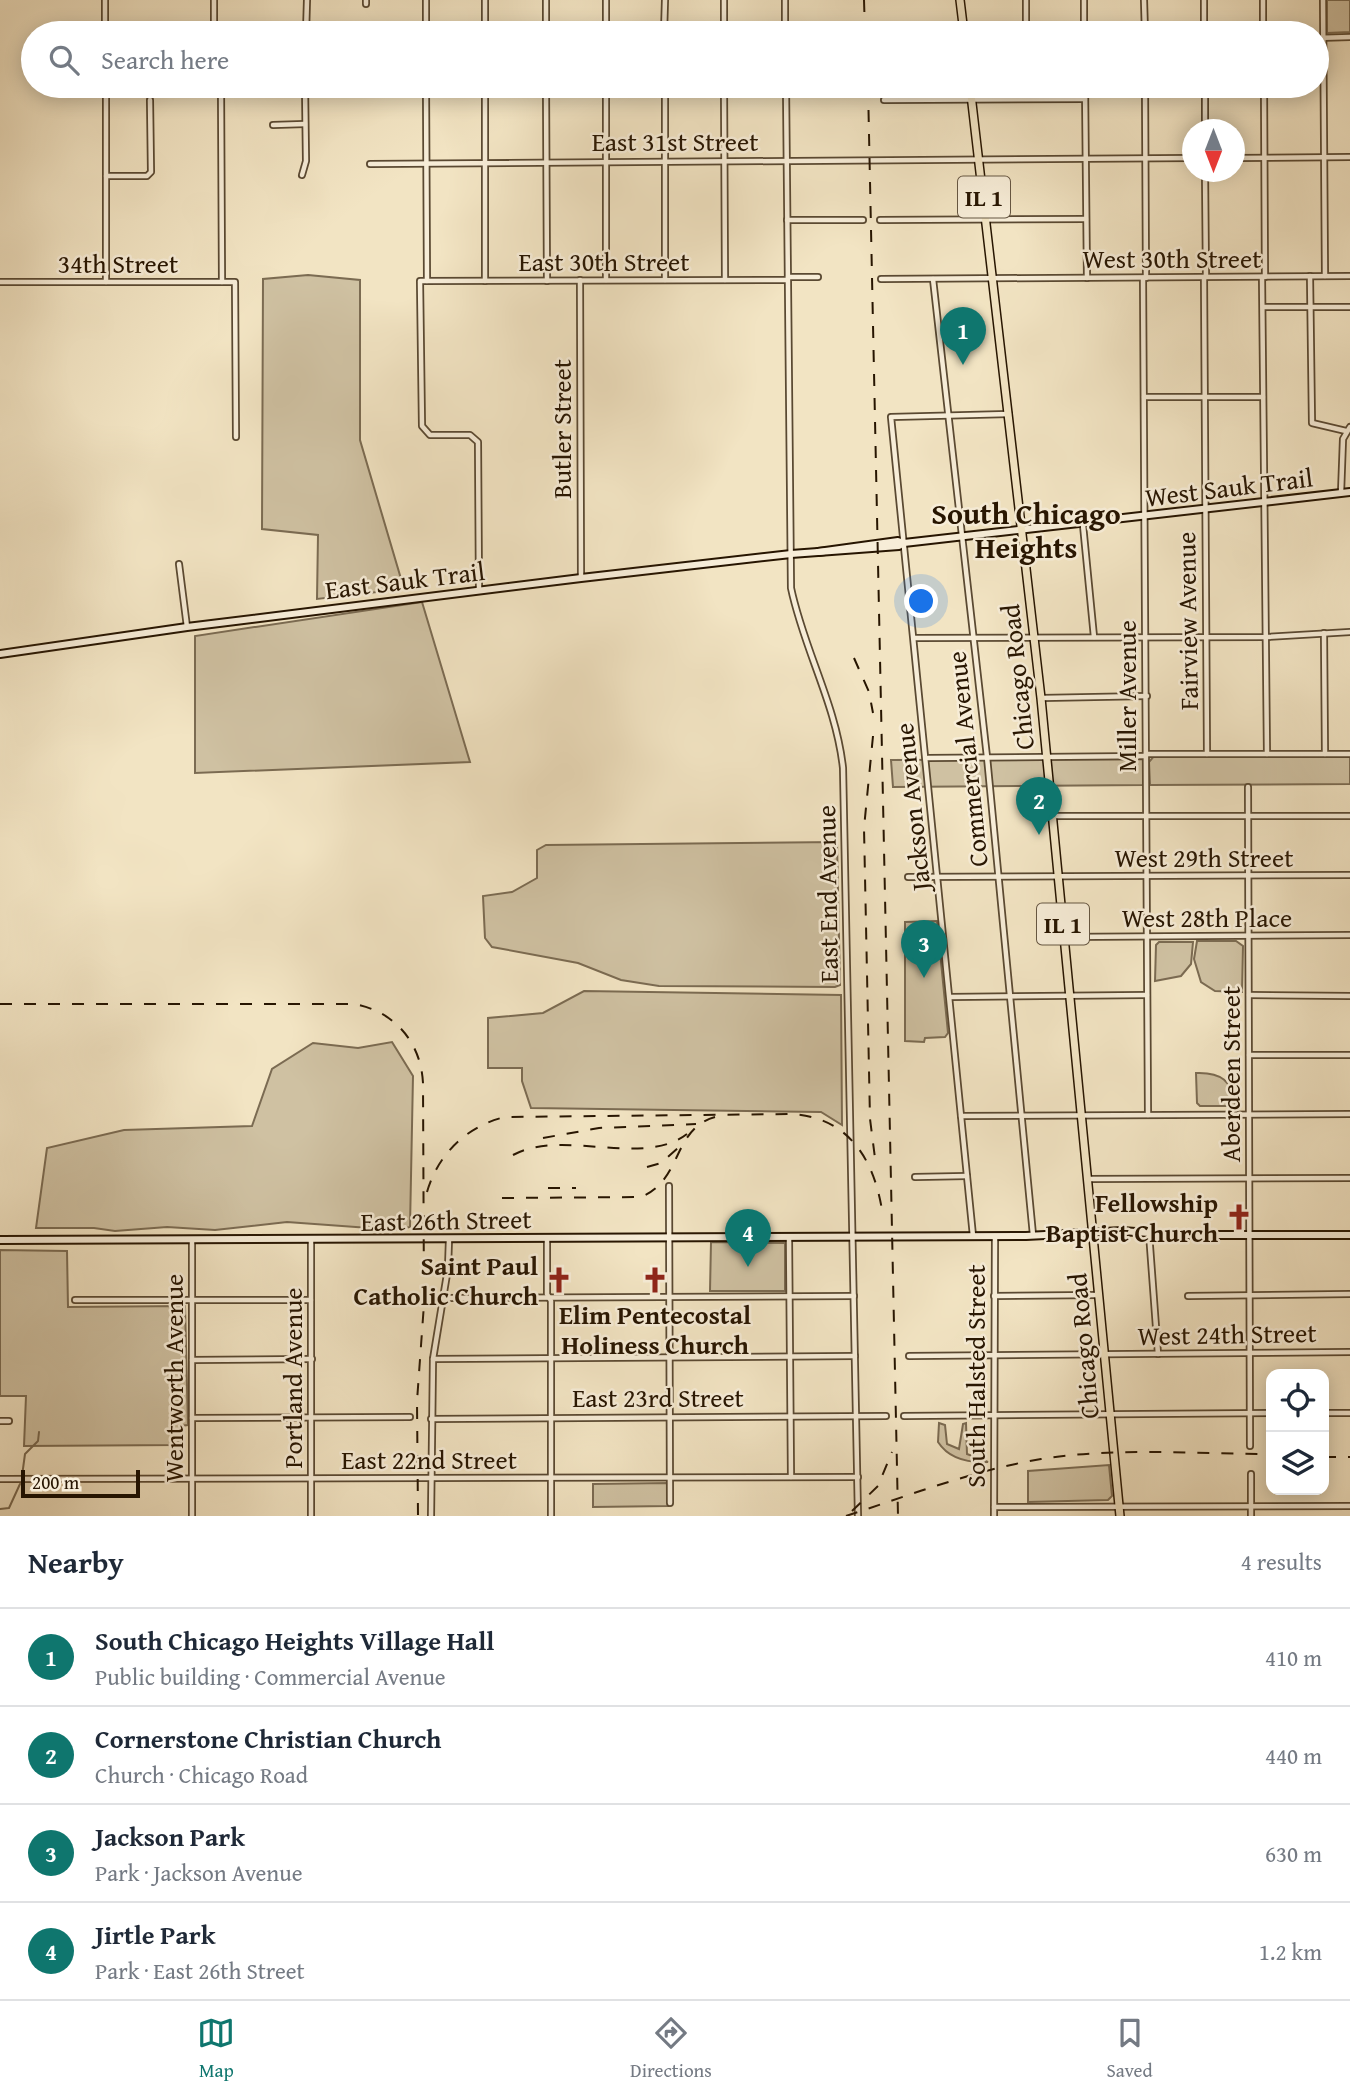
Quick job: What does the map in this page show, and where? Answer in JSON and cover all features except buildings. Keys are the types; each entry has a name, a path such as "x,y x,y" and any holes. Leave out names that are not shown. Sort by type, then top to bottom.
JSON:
{"main road":[{"path":"960,0 963,21"},
{"name":"Chicago Road","path":"972,99 1041,698 1121,1516"},
{"name":"West Sauk Trail","path":"877,546 1021,532 1350,492"},
{"name":"East Sauk Trail","path":"0,654 479,590 877,546"},
{"name":"East 26th Street","path":"0,1240 1032,1236 1093,1232 1350,1234"}],"street":[{"path":"105,0 106,21"},
{"path":"214,0 214,21"},
{"path":"306,21 307,0"},
{"path":"426,0 426,21"},
{"path":"485,0 485,21"},
{"path":"546,0 546,21"},
{"path":"606,0 606,21"},
{"path":"664,21 665,0"},
{"path":"724,0 724,21"},
{"path":"785,0 785,21"},
{"path":"1026,0 1026,21"},
{"path":"1084,0 1084,21"},
{"path":"1144,0 1145,21"},
{"path":"1204,0 1204,21"},
{"path":"1263,0 1263,21"},
{"path":"1324,0 1324,21"},
{"path":"1329,37 1350,37"},
{"path":"106,98 106,282"},
{"path":"221,98 222,282"},
{"path":"302,175 306,161 305,98"},
{"path":"426,98 427,281"},
{"path":"485,98 485,281"},
{"path":"546,98 547,281"},
{"path":"606,98 606,280"},
{"path":"665,98 665,280"},
{"path":"724,98 725,280"},
{"name":"East End Avenue","path":"786,98 791,588 797,620 830,703 839,735 843,768 858,1516"},
{"name":"Miller Avenue","path":"1145,98 1144,516 1148,1115"},
{"path":"1205,98 1205,119"},
{"path":"1264,98 1263,397 1267,754"},
{"path":"1324,98 1325,276"},
{"path":"884,100 1085,99 1087,278"},
{"path":"106,176 147,176 151,172 150,100"},
{"path":"273,125 305,124"},
{"path":"1245,158 1350,157"},
{"name":"East 31st Street","path":"370,164 485,161 1182,158"},
{"name":"Fairview Avenue","path":"1205,182 1207,754"},
{"path":"880,220 1086,219"},
{"path":"787,220 863,220"},
{"path":"1310,276 1312,423 1348,429 1341,449 1341,493"},
{"name":"West 30th Street","path":"993,279 1350,276"},
{"name":"East 30th Street","path":"479,590 478,442 470,435 430,435 422,426 420,281 818,277"},
{"path":"880,279 993,279"},
{"name":"Commercial Avenue","path":"933,279 987,757 1032,1236"},
{"name":"Butler Street","path":"580,280 581,578"},
{"name":"34th Street","path":"0,282 235,282 236,436"},
{"path":"1263,307 1350,307"},
{"path":"1144,397 1263,397"},
{"path":"950,415 1010,414"},
{"name":"Jackson Avenue","path":"950,415 891,417 928,758 973,1236"},
{"path":"1083,524 1094,638"},
{"path":"179,564 187,627"},
{"path":"914,638 1267,637 1350,632"},
{"path":"1324,633 1325,754"},
{"path":"1041,698 1147,696"},
{"path":"928,758 1350,754"},
{"name":"Aberdeen Street","path":"1248,787 1250,1446"},
{"path":"1052,816 1350,816"},
{"name":"West 29th Street","path":"908,877 1350,875"},
{"name":"West 28th Place","path":"1064,937 1350,936"},
{"path":"950,998 1147,995"},
{"path":"1249,995 1350,996"},
{"path":"1249,1055 1350,1055"},
{"path":"961,1116 1350,1114"},
{"path":"915,1177 967,1176"},
{"path":"1088,1180 1350,1178"},
{"path":"669,1186 670,1503"},
{"path":"1149,1233 1158,1354"},
{"name":"South Halsted Street","path":"994,1516 995,1236"},
{"path":"789,1237 791,1477"},
{"path":"547,1238 551,1357 551,1516"},
{"path":"431,1516 433,1359 448,1268 449,1239"},
{"name":"Wentworth Avenue","path":"192,1240 192,1516"},
{"name":"Portland Avenue","path":"311,1240 311,1516"},
{"path":"1188,1296 1350,1294"},
{"path":"994,1296 1099,1295"},
{"path":"442,1298 854,1296"},
{"path":"75,1300 311,1300"},
{"name":"West 24th Street","path":"909,1356 1350,1352"},
{"path":"433,1359 855,1356"},
{"path":"192,1360 312,1359"},
{"path":"904,1416 1266,1413"},
{"path":"1329,1413 1350,1413"},
{"name":"East 23rd Street","path":"431,1419 886,1416"},
{"path":"192,1418 410,1417"},
{"path":"0,1421 9,1421"},
{"path":"1251,1474 1251,1516"},
{"name":"East 22nd Street","path":"0,1479 858,1477"},
{"path":"994,1507 1350,1506"}],"shaded area":[{"path":"1327,0 1350,0 1350,32 1329,33"},
{"path":"308,275 360,280 360,440 404,589 317,599 318,535 262,529 263,279"},
{"path":"422,602 470,762 195,773 195,636"},
{"path":"1154,756 1350,756 1350,784 1150,785 1149,762"},
{"path":"1144,759 1143,785 893,787 891,760"},
{"path":"837,842 840,985 835,987 659,986 621,980 578,963 492,947 485,938 483,896 512,892 537,878 537,850 546,845"},
{"path":"937,921 948,1033 945,1037 925,1038 924,1042 905,1041 905,922"},
{"path":"1197,941 1236,941 1243,946 1242,992 1215,991 1201,982 1194,959"},
{"path":"1159,942 1193,942 1191,964 1181,976 1155,981 1156,945"},
{"path":"584,991 841,995 842,1125 821,1112 531,1108 522,1081 522,1068 488,1068 488,1018 543,1013"},
{"path":"392,1042 413,1076 410,1227 397,1230 287,1222 215,1230 167,1227 115,1231 94,1228 36,1228 47,1148 124,1130 252,1126 272,1069 313,1043 358,1048"},
{"path":"1196,1073 1212,1074 1224,1080 1232,1090 1235,1106 1200,1106 1197,1103"},
{"path":"711,1242 785,1243 785,1291 710,1291"},
{"path":"0,1250 67,1251 68,1307 185,1306 188,1425 179,1426 178,1445 24,1446 26,1396 0,1396"},
{"path":"939,1423 945,1425 947,1444 959,1449 963,1424 966,1423 967,1454 988,1462 966,1461 942,1448 938,1442"},
{"path":"1109,1465 1112,1496 1108,1500 1028,1502 1028,1471"},
{"path":"668,1483 668,1506 593,1507 593,1484"}],"waterway":[{"path":"22,1476 25,1454 38,1441 39,1432"},
{"path":"0,1509 9,1508 20,1484"}],"railway":[{"path":"864,0 865,21"},
{"path":"868,98 898,1516"},
{"path":"854,658 869,692 873,713"},
{"path":"873,736 864,828 870,1119 876,1166"},
{"path":"0,1004 354,1004 381,1014 403,1031 417,1054 423,1083 424,1304 417,1401 418,1516"},
{"path":"427,1192 438,1166 456,1144 478,1127 505,1117 791,1114 812,1117 830,1124 857,1146 874,1179 883,1217"},
{"path":"502,1198 641,1197 664,1179 691,1132 701,1123 715,1117"},
{"path":"543,1138 599,1128 696,1124"},
{"path":"513,1155 533,1148 555,1145 648,1148 669,1144 687,1134"},
{"path":"647,1167 661,1163 678,1148"},
{"path":"548,1188 576,1188"},
{"path":"852,1511 878,1486 892,1452"},
{"path":"846,1516 967,1476 1041,1459 1127,1452 1266,1454"},
{"path":"1329,1457 1350,1457"}],"place":[{"name":"South Chicago Heights Village Hall","path":"963,365"},
{"name":"Cornerstone Christian Church","path":"1039,835"},
{"name":"Jackson Park","path":"924,978"},
{"name":"Fellowship Baptist Church","path":"1239,1217"},
{"name":"Jirtle Park","path":"748,1267"},
{"name":"Saint Paul Catholic Church","path":"559,1280"},
{"name":"Elim Pentecostal Holiness Church","path":"655,1280"}],"district":[{"name":"South Chicago Heights","path":"1026,530"}]}
